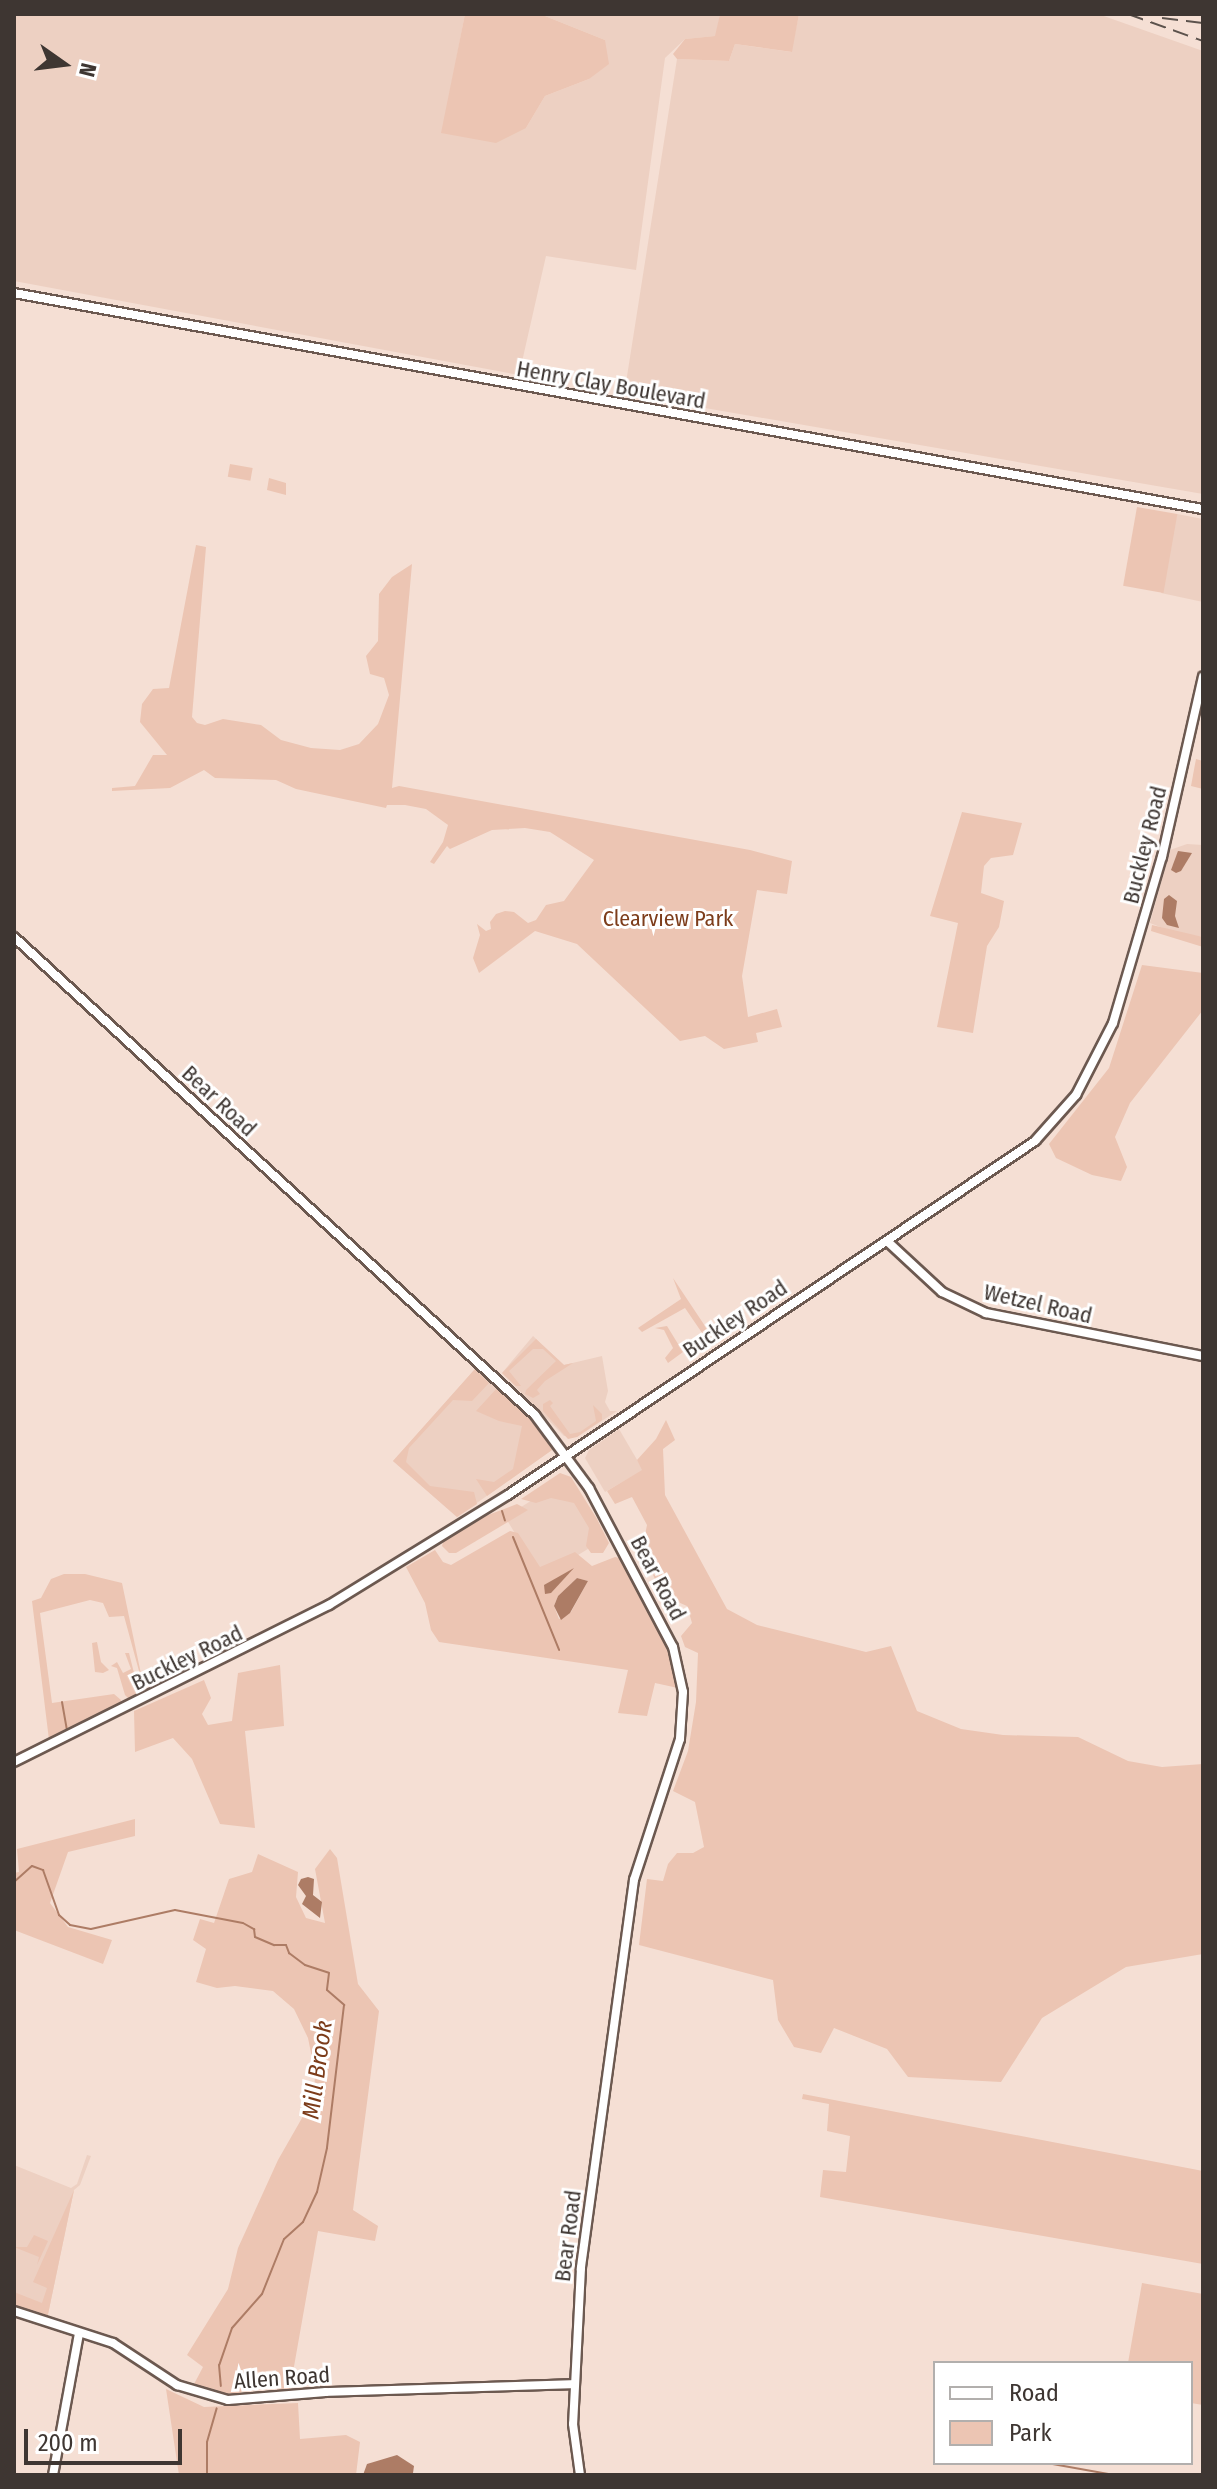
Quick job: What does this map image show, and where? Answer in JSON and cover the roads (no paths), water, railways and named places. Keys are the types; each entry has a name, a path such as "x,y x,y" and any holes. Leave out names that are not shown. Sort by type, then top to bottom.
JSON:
{"main road":[{"name":"Henry Clay Boulevard","path":"14,293 1203,509"},
{"name":"Buckley Road","path":"14,1762 295,1624 567,1456 1025,1150 1055,1121 1092,1069 1113,1023 1162,857 1203,677"},
{"name":"Bear Road","path":"14,937 535,1415 589,1488 673,1647 683,1701 676,1756 634,1880 581,2268 574,2384 574,2439 580,2475"},
{"name":"Wetzel Road","path":"887,1241 942,1292 986,1313 1203,1356"},
{"name":"Allen Road","path":"14,2311 113,2343 177,2385 228,2400 326,2392 574,2384"},
{"path":"53,2475 79,2333"}],"waterway":[{"path":"502,1511 505,1521"},
{"path":"513,1537 559,1650"},
{"path":"62,1702 67,1730"},
{"name":"Mill Brook","path":"14,1882 32,1866 43,1870 59,1915 70,1925 91,1929 175,1910 243,1923 254,1929 255,1937 274,1945 286,1945 289,1953 305,1965 329,1973 327,1990 344,2005 327,2148 317,2192 303,2222 284,2239 262,2294 232,2328 219,2365 221,2386"},
{"name":"Mill Brook","path":"207,2475 207,2442 217,2408"},
{"path":"1058,2465 1114,2475"}],"railway":[{"path":"1128,14 1203,41"},
{"path":"1162,18 1203,23"}],"park label":[{"name":"Clearview Park","path":"668,919"}]}
